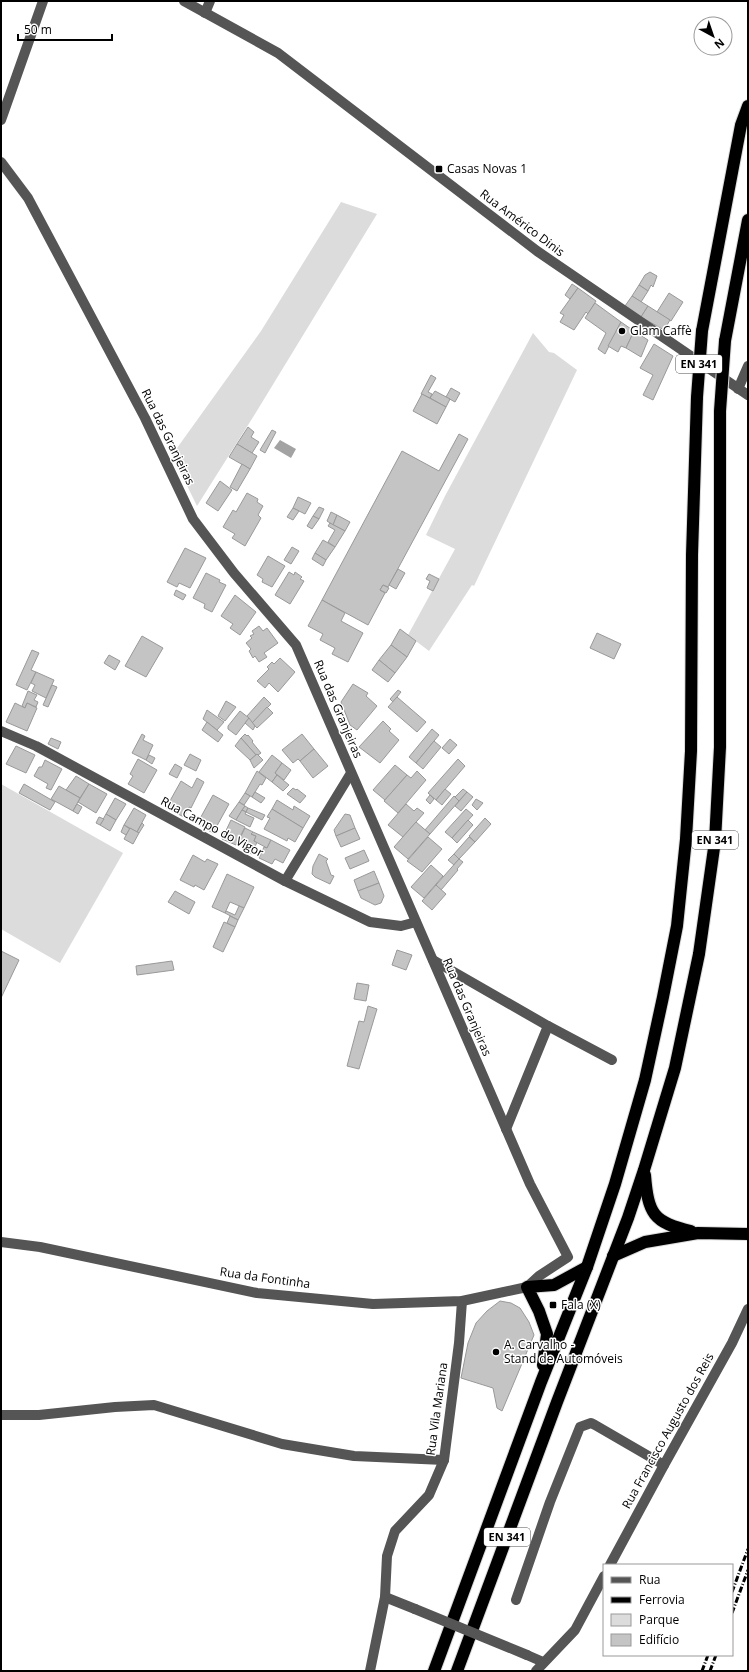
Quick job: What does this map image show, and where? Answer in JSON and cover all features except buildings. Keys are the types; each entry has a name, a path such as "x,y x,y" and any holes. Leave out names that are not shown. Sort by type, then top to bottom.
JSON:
{"highway":[{"name":"EN 341","path":"434,1671 541,1382 586,1267 615,1184 645,1080 677,926 686,839 691,751 692,555 697,397 702,331 741,126 748,106"},
{"name":"EN 341","path":"457,1671 628,1218 675,1068 698,962 715,841 720,747 720,412 725,341 748,220"},
{"path":"644,1170 647,1195 653,1212 661,1221 673,1227 698,1233"},
{"path":"613,1256 645,1242 698,1233 748,1234"},
{"path":"541,1382 547,1334 539,1311 527,1287 554,1285 586,1267"}],"street":[{"path":"1,120 43,1"},
{"name":"Rua Américo Dinis","path":"184,1 278,53 537,251 748,395"},
{"path":"205,12 210,1"},
{"name":"Rua das Granjeiras","path":"1,162 28,198 145,418 193,519 234,573 296,645 530,1184 568,1257 539,1276 527,1287"},
{"path":"738,389 748,366"},
{"name":"Rua Campo do Vigor","path":"1,731 36,746 285,881 370,922 401,926 416,922"},
{"path":"285,881 351,773"},
{"path":"433,960 548,1026 612,1060"},
{"path":"506,1129 548,1026"},
{"name":"Rua da Fontinha","path":"1,1242 40,1247 257,1293 373,1304 462,1300 527,1287"},
{"name":"Rua Vila Mariana","path":"370,1671 385,1597 387,1556 395,1531 429,1495 444,1460 459,1343 462,1300"},
{"name":"Rua Francisco Augusto dos Reis","path":"611,1564 732,1343 748,1310"},
{"path":"1,1416 39,1415 115,1407 154,1405 282,1444 354,1456 444,1460"},
{"path":"516,1600 550,1502 580,1427 591,1423 664,1465"},
{"path":"536,1671 575,1630 603,1578"},
{"path":"385,1597 543,1662"}],"green space":[{"path":"341,202 377,214 197,506 172,455 261,331"},
{"path":"533,333 549,352 554,353 577,370 474,586 472,585 429,651 408,635 455,549 426,535 445,496"},
{"path":"1,784 123,853 60,963 1,929"}],"shaded area":[{"path":"280,440 296,449 291,458 274,448"}],"railway":[{"path":"733,1589 748,1549"},
{"path":"733,1610 748,1570"},
{"path":"702,1671 708,1656"},
{"path":"710,1671 716,1656"}],"place":[{"name":"Casas Novas 1","path":"439,169"},
{"name":"Glam Caffè","path":"622,331"},
{"name":"Fala (X)","path":"553,1305"},
{"name":"A. Carvalho - Stand de Automóveis","path":"496,1352"}]}
